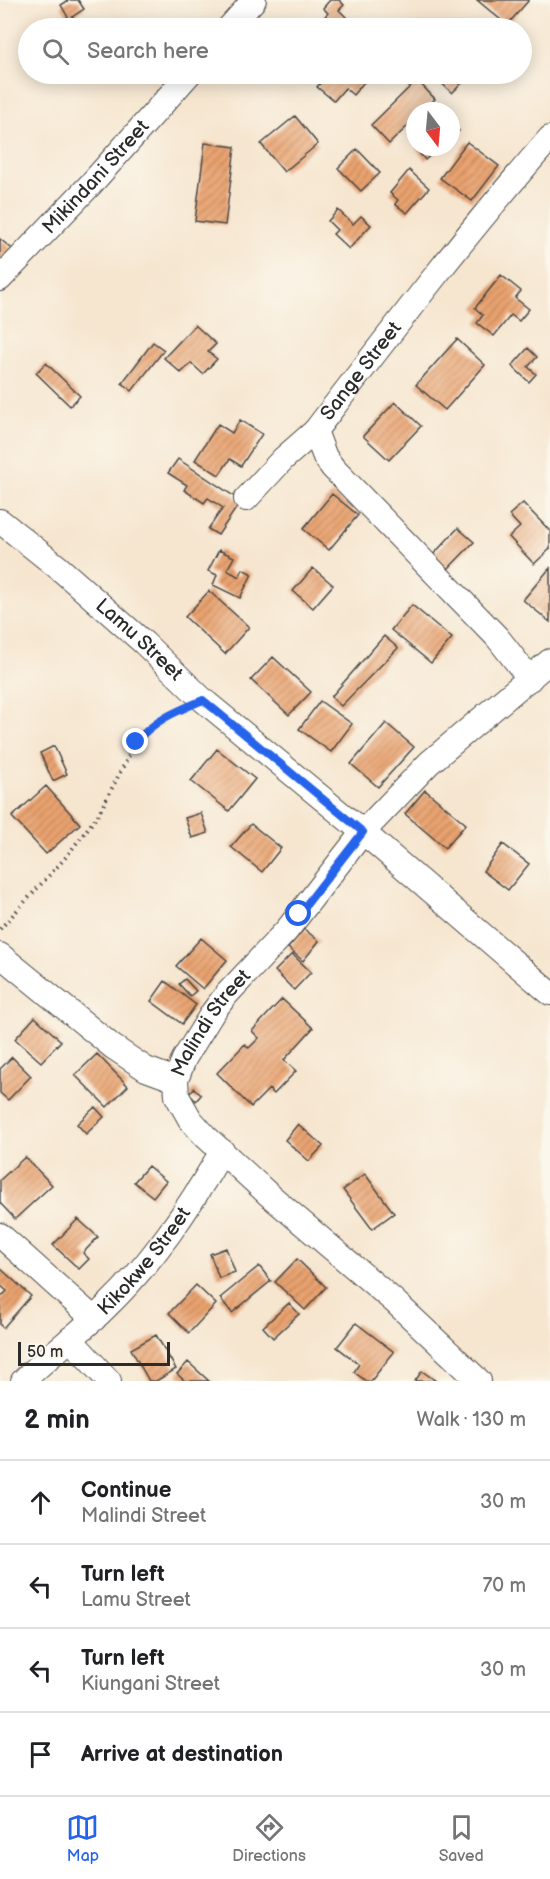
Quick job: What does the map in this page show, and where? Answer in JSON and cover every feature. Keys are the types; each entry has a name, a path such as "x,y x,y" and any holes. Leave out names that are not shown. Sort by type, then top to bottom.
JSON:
{"street":[{"path":"238,18 254,0"},
{"name":"Mikindani Street","path":"0,279 90,185 180,84"},
{"name":"Sange Street","path":"530,679 497,637 333,468 325,457 315,431 393,329 513,180 550,138"},
{"path":"246,499 283,459 315,431"},
{"name":"Lamu Street","path":"0,521 68,576 144,643 203,700 363,832 550,993"},
{"name":"Malindi Street","path":"479,1381 385,1293 267,1193 222,1151 190,1119 177,1096 176,1080 183,1059 213,1012 287,930 363,832 429,763 550,661"},
{"path":"0,955 113,1047 146,1069 176,1080"},
{"name":"Kikokwe Street","path":"23,1381 94,1318 139,1273 191,1204 222,1151"},
{"path":"0,1235 94,1318"},
{"path":"70,1339 108,1381"}],"path":[{"path":"0,929 66,857 98,815 136,742 144,732 167,716 203,700"}],"building":[{"path":"69,0 78,0 84,9 68,18 61,5"},
{"path":"330,0 339,0 344,5 339,10 347,18 324,18 328,13 323,8"},
{"path":"477,0 529,0 513,18 499,18"},
{"path":"320,84 362,84 353,95 345,88 334,101 317,87"},
{"path":"413,84 421,84 435,99 432,102 406,102 406,128 389,144 371,125"},
{"path":"442,84 461,84 452,93"},
{"path":"295,116 318,144 284,172 261,144"},
{"path":"467,142 499,166 472,201 440,178 456,156 460,156 460,151"},
{"path":"205,143 235,147 225,225 195,221"},
{"path":"357,149 380,173 361,191 338,168"},
{"path":"409,170 429,188 407,213 395,204 398,200 390,193"},
{"path":"338,210 353,224 361,216 371,225 349,249 333,234 337,230 328,221"},
{"path":"0,239 16,252 0,271"},
{"path":"501,275 521,291 515,298 529,309 519,321 511,315 494,336 477,323 483,315 475,308"},
{"path":"195,325 216,344 208,352 217,359 203,374 191,363 181,373 164,358"},
{"path":"457,339 485,365 445,410 416,385"},
{"path":"153,342 164,350 132,391 122,383"},
{"path":"528,348 537,357 528,367 536,374 529,382 512,366"},
{"path":"46,363 80,396 70,406 36,373"},
{"path":"395,402 421,426 389,460 363,436"},
{"path":"240,420 262,434 241,466 230,459 219,475 195,460 218,424 232,433"},
{"path":"178,459 241,501 218,535 208,529 223,508 208,498 204,503 184,490 187,485 168,473"},
{"path":"332,494 358,515 329,550 303,529"},
{"path":"523,503 550,531 550,549 534,564 509,537 520,527 509,515"},
{"path":"458,528 474,542 445,572 430,558"},
{"path":"219,550 234,557 227,570 239,577 243,569 252,574 240,598 213,585 217,575 208,571"},
{"path":"313,568 333,585 313,608 293,591"},
{"path":"550,568 550,622 523,600"},
{"path":"209,591 249,627 225,654 185,617"},
{"path":"412,605 452,638 431,663 391,630"},
{"path":"384,636 398,648 341,706 331,697"},
{"path":"273,657 311,692 289,715 251,680"},
{"path":"320,701 352,724 331,752 299,729"},
{"path":"386,723 414,747 378,787 351,764"},
{"path":"54,746 67,774 53,781 40,753"},
{"path":"217,749 255,779 229,811 191,781"},
{"path":"46,786 80,824 46,854 12,817"},
{"path":"425,790 466,824 445,848 405,814"},
{"path":"201,813 208,833 192,838 185,818"},
{"path":"251,824 281,848 262,872 231,847"},
{"path":"503,844 529,864 508,890 483,871"},
{"path":"304,929 319,941 303,961 288,948"},
{"path":"201,938 227,960 203,989 176,966"},
{"path":"292,954 311,972 294,990 275,971"},
{"path":"185,979 196,991 190,996 179,984"},
{"path":"165,981 196,1005 182,1024 151,1001"},
{"path":"282,999 313,1028 284,1060 296,1071 274,1094 269,1089 251,1107 217,1073 245,1044 249,1048 259,1038 252,1031"},
{"path":"35,1017 61,1041 41,1062 15,1039"},
{"path":"97,1054 128,1086 107,1107 75,1075"},
{"path":"12,1057 31,1076 8,1100 0,1093 0,1069"},
{"path":"194,1088 201,1095 196,1101 189,1094"},
{"path":"95,1107 104,1117 86,1134 77,1124"},
{"path":"298,1124 323,1146 309,1161 285,1140"},
{"path":"25,1157 52,1185 15,1219 0,1203 0,1180"},
{"path":"148,1166 166,1181 153,1197 134,1182"},
{"path":"365,1174 394,1213 372,1229 343,1190"},
{"path":"78,1219 98,1237 83,1253 89,1259 79,1269 53,1245"},
{"path":"226,1248 235,1272 219,1278 210,1254"},
{"path":"297,1259 326,1287 305,1310 275,1282"},
{"path":"259,1266 271,1281 232,1313 220,1298"},
{"path":"0,1268 31,1296 3,1328 0,1325 0,1298 7,1291 0,1285"},
{"path":"196,1285 216,1304 189,1333 169,1313"},
{"path":"289,1303 299,1314 273,1338 263,1327"},
{"path":"356,1323 394,1352 371,1381 366,1381 354,1372 359,1364 337,1347"},
{"path":"156,1335 176,1369 156,1381 149,1381 131,1349"},
{"path":"188,1362 209,1381 185,1381 177,1374"},
{"path":"422,1371 436,1381 415,1381"}],"route":[{"path":"136,742 144,732 167,716 203,700 363,832 299,914"}]}
